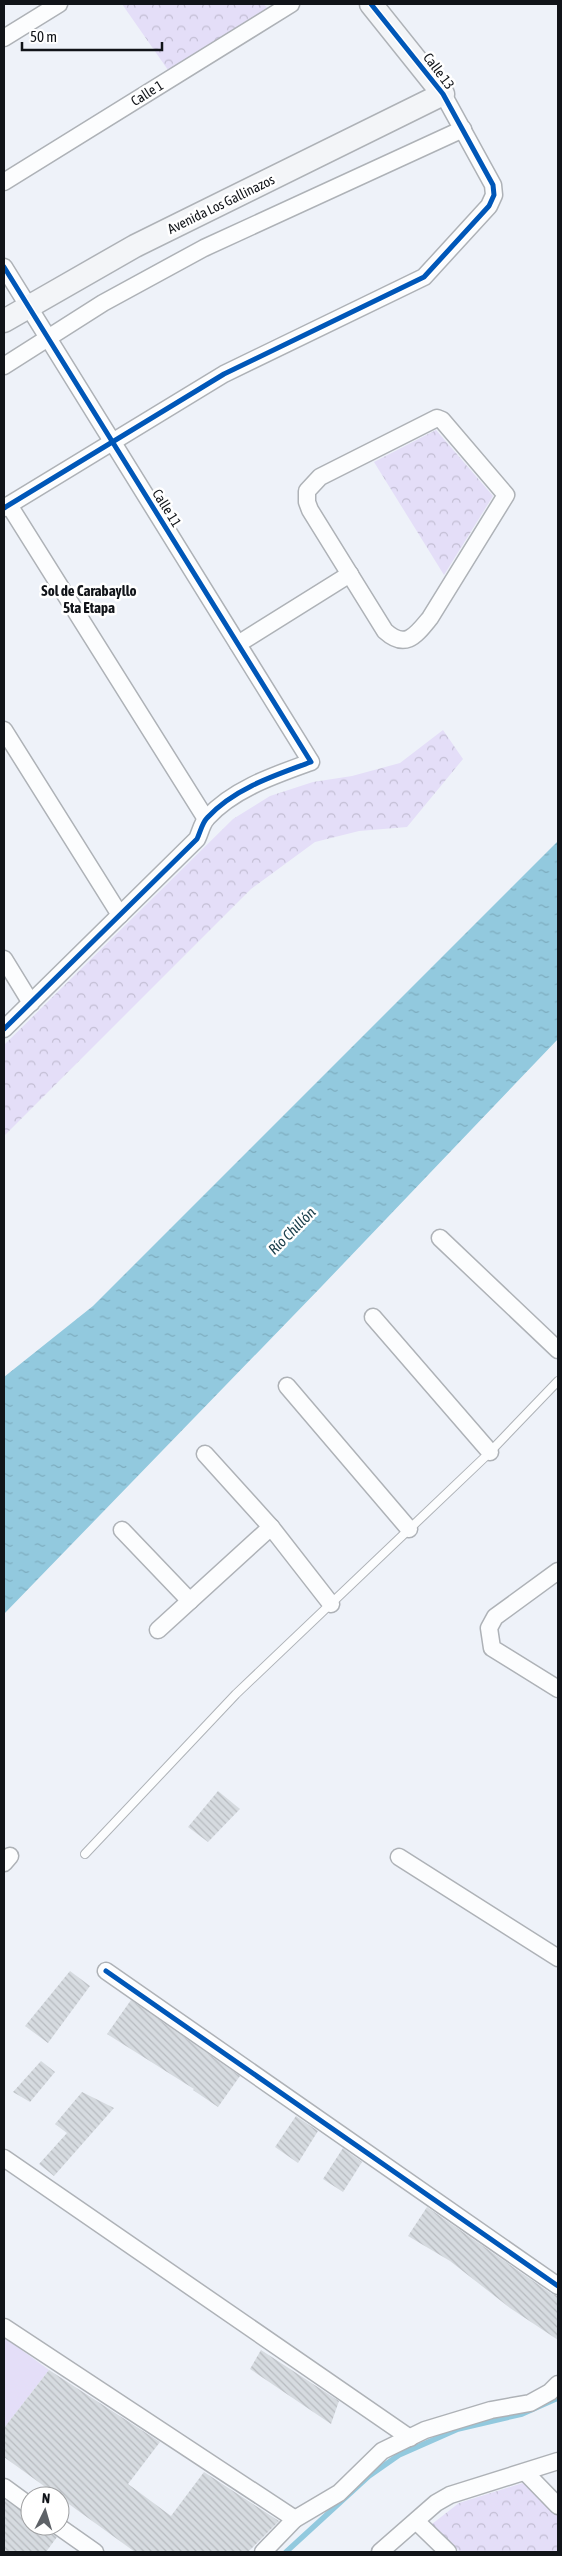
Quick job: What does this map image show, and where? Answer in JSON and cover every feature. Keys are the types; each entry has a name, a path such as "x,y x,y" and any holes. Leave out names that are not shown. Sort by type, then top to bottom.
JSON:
{"street":[{"path":"4,38 60,4"},
{"name":"Calle 1","path":"4,180 291,4"},
{"name":"Calle 13","path":"112,442 224,374 424,277 489,206 494,195 493,185 443,94 371,4"},
{"name":"Avenida Los Gallinazos","path":"4,321 135,246 443,94"},
{"path":"4,366 48,337 142,281 204,248 463,129"},
{"name":"Calle 11","path":"4,267 311,762 269,777 237,794 206,819"},
{"path":"433,419 442,420 504,491 505,499 430,618 416,636 399,640 384,630 350,574 310,510 307,502 307,492 320,477 433,419"},
{"path":"4,1029 197,839 206,819 6,507 112,442"},
{"path":"238,644 350,574"},
{"path":"4,730 120,915"},
{"path":"4,959 31,1003"},
{"path":"440,1238 558,1350"},
{"path":"373,1318 490,1452"},
{"path":"287,1386 410,1529"},
{"path":"205,1454 271,1527 331,1604"},
{"path":"158,1630 271,1527"},
{"path":"122,1530 190,1601"},
{"path":"558,1571 495,1617 489,1628 492,1648 558,1689"},
{"path":"399,1857 558,1958"},
{"path":"106,1971 558,2286"},
{"path":"4,2158 410,2438"},
{"path":"4,2327 295,2519"},
{"path":"263,2552 295,2519 339,2494 382,2451 425,2430 491,2410 530,2402 550,2392 558,2384"},
{"path":"380,2552 416,2520 450,2495 558,2461"},
{"path":"524,2472 557,2503"},
{"path":"4,2487 20,2499"},
{"path":"416,2520 448,2552"},
{"path":"70,2534 95,2552"}],"lane":[{"path":"85,1854 236,1694 490,1452 558,1381"}],"green space":[{"path":"122,4 263,4 269,9 168,70"},
{"path":"436,430 493,496 444,575 374,462"},
{"path":"443,730 463,759 407,827 359,831 315,842 251,889 4,1136 4,1045 233,819 270,796 313,782 352,776 400,763"},
{"path":"4,2337 49,2370 4,2428"},
{"path":"526,2482 558,2515 558,2552 460,2552 432,2524 459,2503"}],"water":[{"name":"Río Chillón","path":"558,841 558,1039 4,1614 4,1377 93,1306"}],"building":[{"path":"218,1791 240,1809 208,1842 188,1827"},
{"path":"70,1971 90,1986 48,2043 25,2026"},
{"path":"131,2000 240,2076 218,2107 194,2089 107,2034"},
{"path":"41,2061 55,2072 30,2102 13,2092"},
{"path":"82,2092 114,2108 54,2176 39,2164 67,2133 55,2124"},
{"path":"296,2116 318,2131 298,2163 275,2147"},
{"path":"343,2148 362,2162 343,2192 323,2179"},
{"path":"427,2207 552,2294 558,2296 558,2340 510,2308 450,2261 408,2236"},
{"path":"261,2350 339,2401 331,2424 250,2369"},
{"path":"49,2370 160,2442 128,2484 171,2516 204,2472 279,2521 248,2552 135,2552 70,2505 70,2486 44,2486 4,2457 4,2428"},
{"path":"4,2499 20,2509 20,2536 57,2537 46,2552 4,2552"}],"waterway":[{"path":"286,2552 369,2476 399,2455 458,2429 522,2414 558,2398"}],"cycle path":[{"path":"4,508 224,374 424,277 489,206 494,195 493,185 443,94 371,4"},
{"path":"4,267 311,762 255,784 217,808 205,820 197,839 4,1029"},
{"path":"106,1971 558,2286"}],"district":[{"name":"Sol de Carabayllo 5ta Etapa","path":"89,600"}]}
